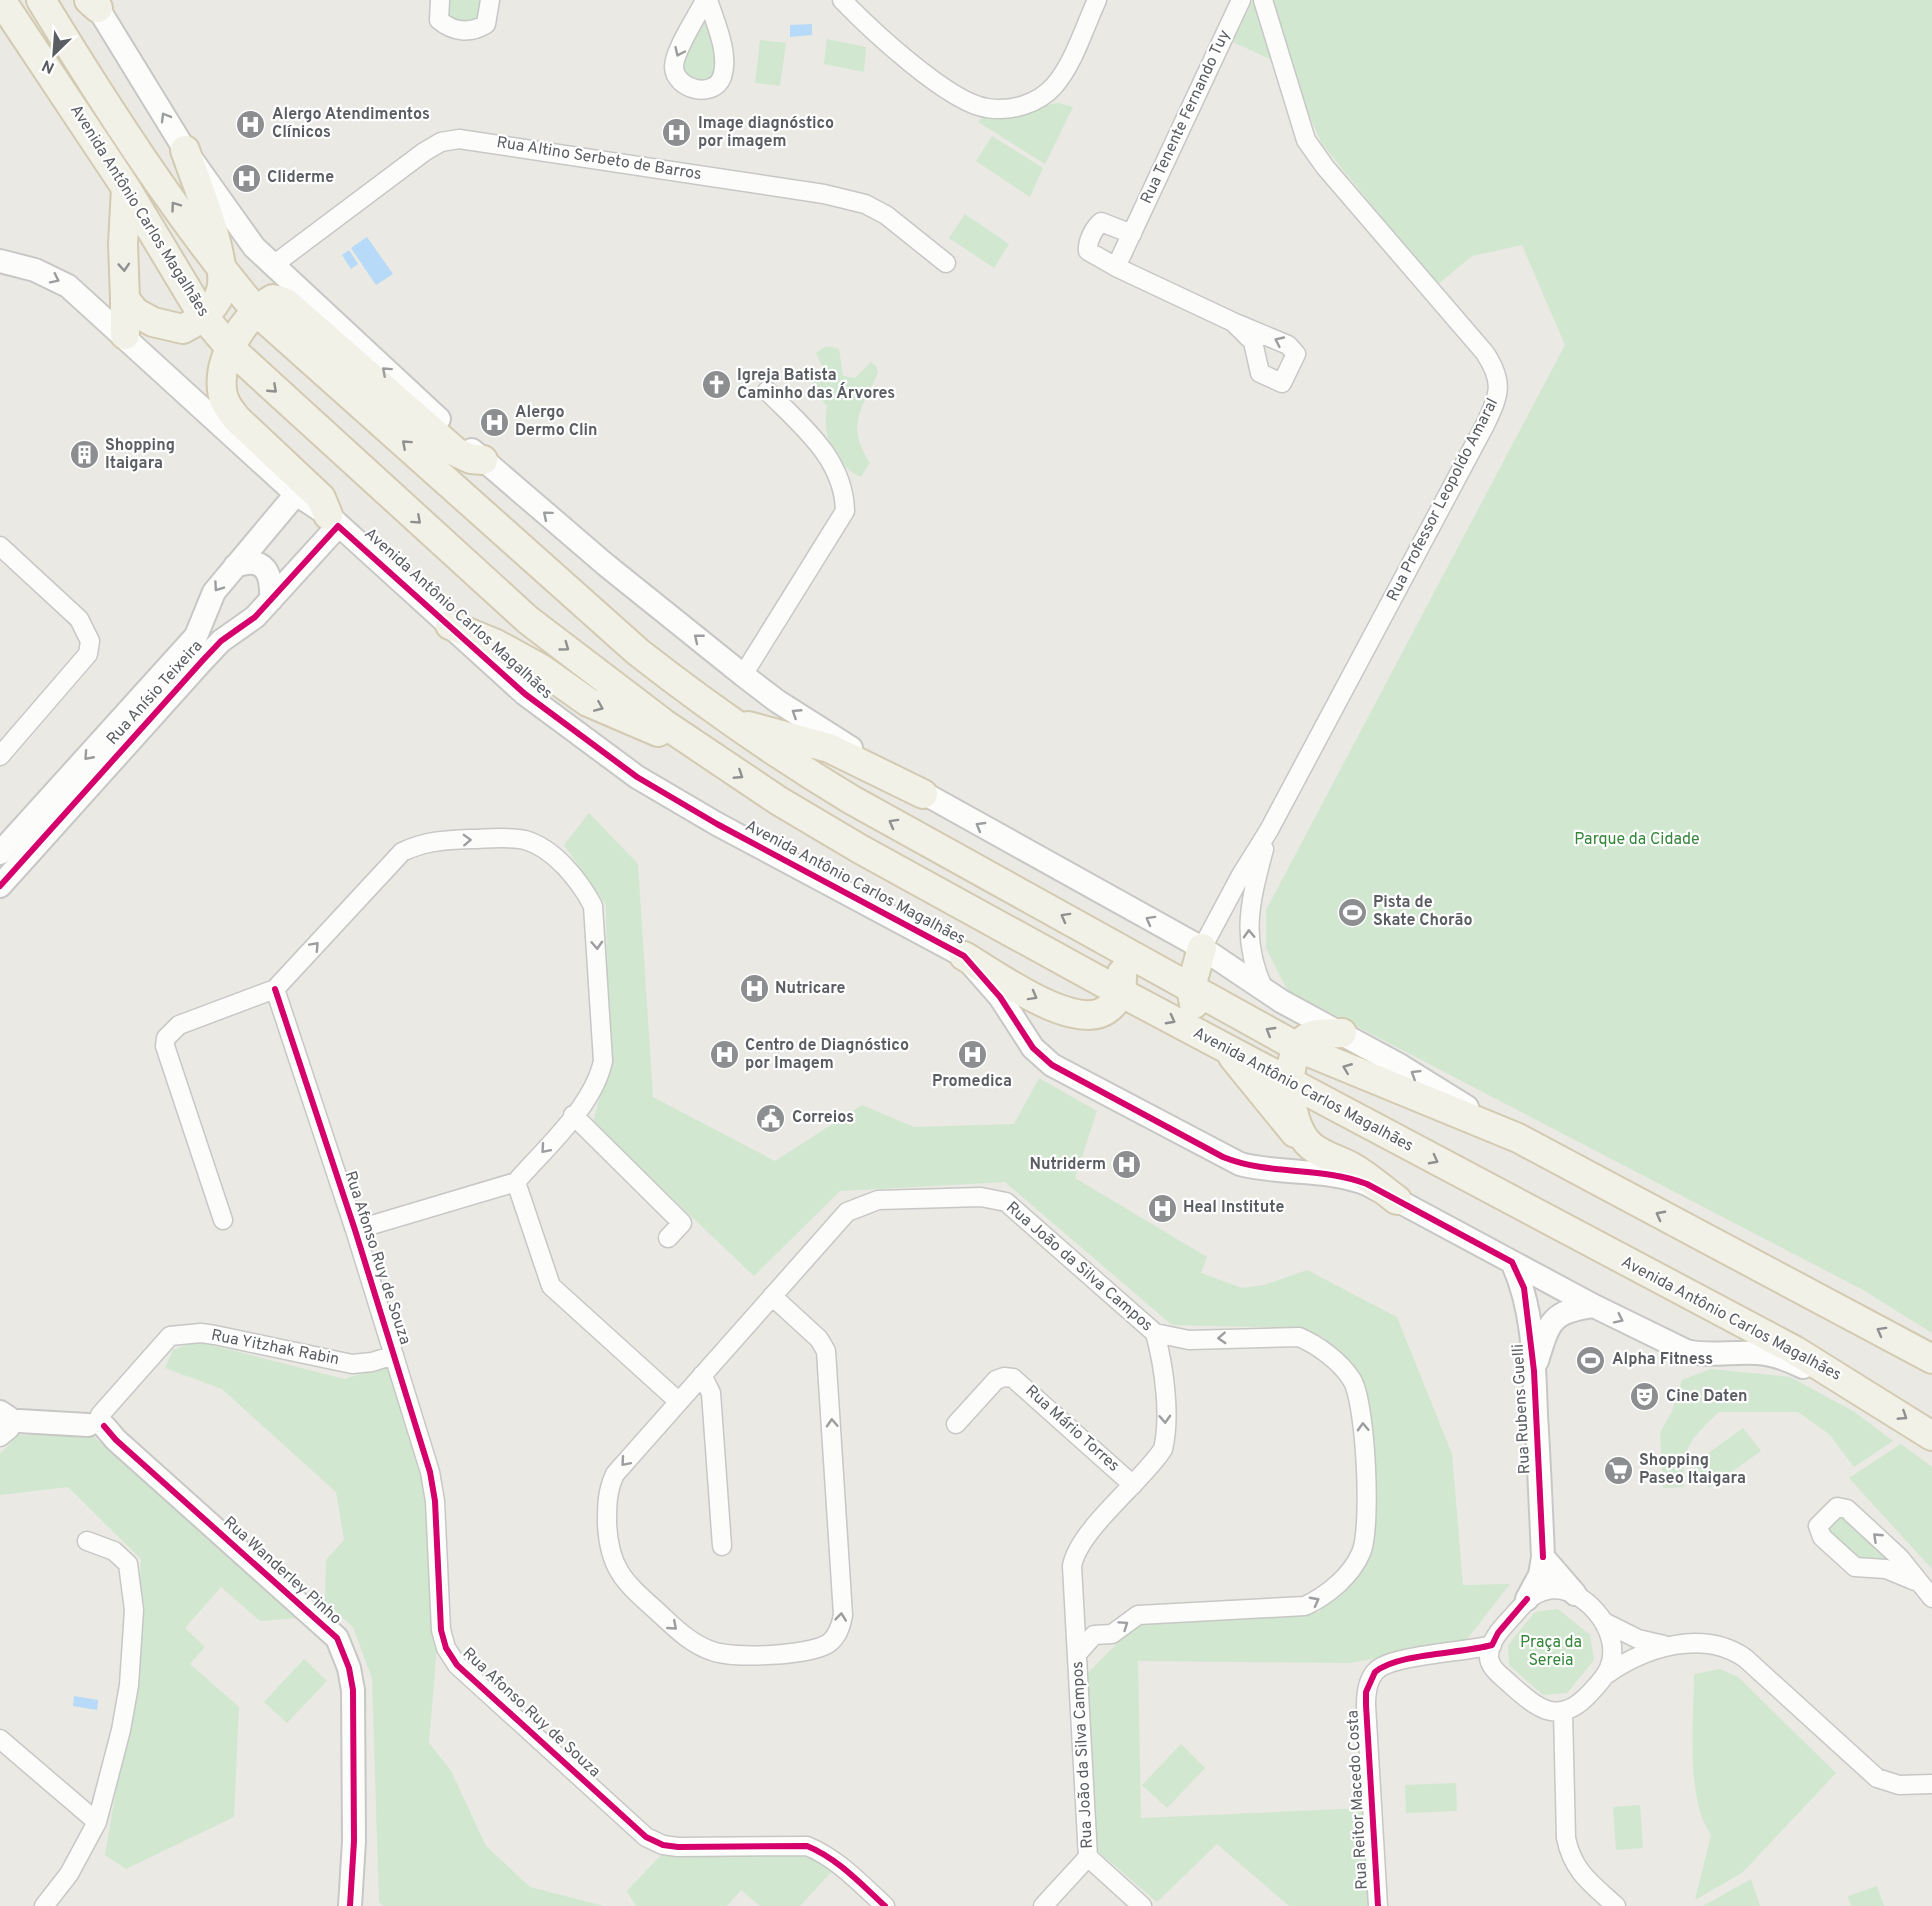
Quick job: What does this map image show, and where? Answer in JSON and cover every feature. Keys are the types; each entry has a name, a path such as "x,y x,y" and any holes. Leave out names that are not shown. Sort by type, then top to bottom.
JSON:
{"main road":[{"name":"Avenida Antônio Carlos Magalhães","path":"1,0 126,188 203,316 231,349 528,620 712,756 779,801 860,849 1120,992 1794,1350 1873,1397 1932,1436"},
{"name":"Avenida Antônio Carlos Magalhães","path":"41,0 122,132 222,271 257,312 638,652 703,704 792,764 852,800 1299,1048 1518,1138 1932,1359"},
{"path":"125,299 135,312 170,328 183,329 203,316 216,302 222,289 222,271 209,220 185,150"},
{"path":"124,335 123,244 126,188"},
{"path":"333,521 321,498 226,405 222,391 222,379 231,349 242,327 273,299 285,302 456,452 471,459 483,460"},
{"path":"450,625 496,644 540,668 588,702 712,756"},
{"path":"703,704 755,729 801,738 829,748 923,794"},
{"path":"964,956 1057,1009 1071,1014 1099,1015 1113,1005 1120,992 1122,971 1116,945"},
{"path":"1202,948 1191,987 1203,1025 1225,1048 1289,1126 1310,1145 1358,1171 1397,1200"},
{"path":"1310,1145 1296,1120 1290,1083 1291,1070 1302,1041 1316,1034 1342,1034"}],"street":[{"path":"440,0 439,20 447,27 474,31 486,24 490,0"},
{"path":"842,0 895,51 964,101 986,108 1007,109 1026,104 1042,96 1054,85 1070,58 1096,0"},
{"name":"Rua Tenente Fernando Tuy","path":"1116,267 1241,0"},
{"name":"Rua Professor Leopoldo Amaral","path":"1202,948 1236,883 1269,830 1485,425 1498,394 1493,365 1485,353 1314,153 1300,125 1263,0"},
{"name":"Avenida Antônio Carlos Magalhães","path":"93,3 185,150 254,248 483,460 606,565 743,675 777,701 923,794 1202,948 1264,990 1401,1066 1518,1138"},
{"name":"Rua Altino Serbeto de Barros","path":"272,266 424,152 441,142 459,139 824,194 855,201 886,215 946,263"},
{"path":"1132,234 1101,222 1088,245 1092,255 1233,322"},
{"name":"Avenida Antônio Carlos Magalhães","path":"0,261 56,278 124,335 296,494 333,521 525,694 647,783 717,824 964,956 1000,997 1033,1048 1052,1065 1240,1164 1272,1171 1348,1177 1397,1200 1594,1306 1686,1351 1699,1354 1757,1353 1786,1359 1873,1397"},
{"path":"743,675 845,512 844,493 838,473 827,455 767,391"},
{"name":"Rua Anísio Teixeira","path":"0,853 196,636 214,592 296,494"},
{"name":"Rua Anísio Teixeira","path":"0,886 221,641 248,623 271,600 333,521"},
{"path":"0,546 79,619 90,641 88,654 0,756"},
{"path":"235,566 249,561 261,565 272,580 271,600"},
{"name":"Rua Professor Leopoldo Amaral","path":"1264,990 1250,954 1248,932 1255,882 1269,830"},
{"path":"223,1220 165,1046 166,1038 179,1025 275,989 402,852 418,844 436,840 511,838 537,844 584,889 593,906 596,922 603,1061 599,1078 590,1096 516,1182 355,1230"},
{"name":"Rua Afonso Ruy de Souza","path":"275,989 355,1230 430,1472 435,1501 441,1630 446,1648 457,1665 646,1837 663,1845 678,1847 807,1846 822,1852 836,1862 885,1906"},
{"path":"573,1115 682,1223 668,1238"},
{"path":"516,1182 551,1286 678,1401"},
{"name":"Rua João da Silva Campos","path":"772,1296 814,1334 826,1351 843,1615 837,1635 829,1643 799,1652 729,1655 713,1652 684,1635 625,1583 615,1569 608,1539 609,1486 615,1474 678,1401 847,1212 861,1204 878,1200 994,1197 1017,1209 1155,1333 1162,1361 1166,1437 1156,1460 1086,1538 1074,1556 1075,1623 1088,1857 1142,1906"},
{"name":"Rua Rubens Guelli","path":"1512,1262 1527,1299 1534,1371 1543,1557 1540,1575 1527,1599"},
{"name":"Rua Rubens Guelli","path":"1534,1371 1544,1336 1555,1318 1563,1312 1594,1306"},
{"name":"Rua Yitzhak Rabin","path":"98,1422 170,1336 201,1333 215,1335 352,1364 372,1362 394,1354"},
{"path":"1075,1623 1094,1635 1112,1634 1138,1615 1305,1606 1329,1592 1354,1566 1366,1537 1363,1417 1353,1381 1344,1370 1313,1343 1299,1337 1189,1340 1155,1333"},
{"path":"1162,1361 1189,1340"},
{"path":"702,1375 711,1393 722,1546"},
{"name":"Rua Mário Torres","path":"956,1424 996,1380 1004,1377 1013,1378 1133,1485"},
{"path":"10,1424 98,1422"},
{"name":"Rua Wanderley Pinho","path":"98,1422 337,1638 349,1668 353,1690 354,1841 350,1906"},
{"path":"1916,1581 1886,1569 1856,1567 1822,1537 1818,1526 1833,1509 1842,1506 1900,1558 1916,1581 1932,1598"},
{"path":"44,1906 69,1874 97,1822 121,1730 129,1684 134,1610 128,1564 114,1551 87,1541"},
{"path":"1543,1557 1575,1594 1606,1623 1638,1639 1665,1646"},
{"path":"1575,1594 1563,1589 1543,1590 1527,1599 1498,1633 1492,1645 1489,1655 1492,1667 1533,1705 1545,1710 1563,1712 1579,1705 1607,1674 1650,1650 1665,1646 1708,1644 1734,1650 1877,1778 1899,1785 1932,1784"},
{"path":"1606,1623 1614,1650 1607,1674"},
{"path":"1077,1654 1094,1635"},
{"name":"Rua Reitor Macedo Costa","path":"1378,1906 1366,1705 1370,1682 1375,1672 1384,1664 1468,1652 1492,1645"},
{"path":"1563,1712 1566,1838 1569,1852 1577,1870 1616,1906"},
{"path":"0,1739 97,1822"},
{"name":"Rua Wanderley Pinho","path":"354,1841 366,1906"},
{"path":"1043,1906 1088,1857"}],"green space":[{"path":"448,0 487,0 479,24 450,22 445,13"},
{"path":"1253,0 1256,0 1272,60 1233,42"},
{"name":"Parque da Cidade","path":"1274,0 1932,0 1932,1333 1863,1290 1287,990 1266,948 1266,910 1565,345 1522,245 1472,256 1437,285 1322,144 1293,80 1272,14"},
{"path":"705,17 718,67 716,77 701,83 684,77 678,61"},
{"path":"827,39 866,47 864,72 824,64"},
{"path":"760,40 786,43 780,86 755,83"},
{"path":"1058,103 1073,107 1045,164 978,122 985,115"},
{"path":"992,136 1043,168 1030,197 976,161"},
{"path":"965,214 1009,244 994,268 949,238"},
{"path":"826,346 839,349 843,376 855,378 871,362 876,366 878,372 862,407 857,427 858,438 870,463 861,477 843,464 832,448 826,428 827,406 815,394 812,382 827,376 816,353"},
{"path":"589,813 638,864 653,1097 775,1161 862,1105 914,1127 1014,1124 1039,1078 1097,1111 1075,1178 1207,1257 1201,1273 1242,1288 1264,1285 1307,1270 1397,1317 1452,1454 1463,1585 1510,1584 1464,1643 1349,1663 1138,1661 1141,1818 1364,1808 1370,1906 1289,1906 1217,1844 1157,1902 1094,1848 1085,1676 1132,1628 1149,1620 1319,1612 1373,1550 1368,1395 1360,1377 1323,1337 1300,1328 1172,1325 1005,1182 840,1191 754,1276 593,1123 608,1064 606,905 564,845"},
{"path":"195,1341 344,1379 391,1365 425,1488 437,1646 429,1743 451,1771 486,1846 530,1887 604,1906 383,1906 379,1902 372,1678 353,1627 325,1602 326,1560 344,1540 336,1492 222,1389 165,1368 173,1350"},
{"path":"1711,1369 1790,1377 1853,1411 1893,1441 1854,1467 1829,1434 1798,1412 1719,1412 1701,1429 1686,1453 1684,1487 1663,1488 1660,1433 1672,1411 1682,1380"},
{"path":"1743,1428 1761,1451 1709,1488 1692,1465"},
{"path":"18,1435 92,1435 297,1618 260,1621 221,1587 185,1628 205,1647 190,1664 239,1707 234,1817 126,1869 105,1855 134,1686 141,1559 68,1487 0,1495 0,1454"},
{"path":"1901,1444 1932,1467 1932,1569 1849,1478"},
{"path":"1842,1512 1890,1559 1887,1563 1865,1563 1827,1531 1826,1527"},
{"name":"Praça da Sereia","path":"1558,1609 1590,1635 1594,1660 1567,1693 1543,1695 1509,1665 1508,1645 1535,1612"},
{"path":"304,1659 327,1681 287,1723 264,1702"},
{"path":"1720,1669 1738,1677 1836,1773 1742,1873 1695,1900 1711,1835 1697,1800 1694,1779 1694,1674"},
{"path":"1181,1744 1205,1768 1167,1808 1142,1785"},
{"path":"1456,1783 1457,1811 1406,1813 1405,1785"},
{"path":"1640,1805 1643,1848 1616,1850 1613,1807"},
{"path":"663,1853 805,1853 834,1869 800,1906 760,1906 741,1890 727,1906 636,1906 627,1891"},
{"path":"1751,1879 1760,1906 1703,1906"},
{"path":"1877,1886 1884,1906 1851,1906 1848,1896"}],"water":[{"path":"812,24 812,35 790,37 790,25"},
{"path":"367,237 393,274 376,285 351,248"},
{"path":"349,250 358,264 351,269 342,255"},
{"path":"74,1696 98,1700 97,1710 73,1706"}],"cycle path":[{"path":"0,886 203,660 221,641 255,617 338,526 525,694 637,777 717,824 964,956 1000,997 1033,1048 1052,1065 1223,1157 1259,1167 1331,1175 1367,1184 1512,1262 1524,1288 1534,1371 1543,1557"},
{"path":"275,989 355,1230 430,1472 435,1501 441,1630 446,1648 457,1665 646,1837 663,1845 678,1847 807,1846 839,1864 885,1906"},
{"path":"104,1426 116,1440 337,1638 349,1668 353,1690 354,1841 350,1906"},
{"path":"1378,1906 1366,1705 1366,1692 1375,1672 1385,1666 1414,1657 1492,1645 1498,1633 1527,1599"}],"place":[{"name":"Alergo Atendimentos Clínicos","path":"251,124"},
{"name":"Image diagnóstico por imagem","path":"677,133"},
{"name":"Cliderme","path":"246,178"},
{"name":"Igreja Batista Caminho das Árvores","path":"716,385"},
{"name":"Alergo Dermo Clin","path":"494,422"},
{"name":"Shopping Itaigara","path":"84,455"},
{"name":"Pista de Skate Chorão","path":"1352,912"},
{"name":"Nutricare","path":"754,989"},
{"name":"Promedica","path":"972,1054"},
{"name":"Centro de Diagnóstico por Imagem","path":"724,1055"},
{"name":"Correios","path":"771,1118"},
{"name":"Nutriderm","path":"1127,1165"},
{"name":"Heal Institute","path":"1162,1208"},
{"name":"Alpha Fitness","path":"1591,1360"},
{"name":"Cine Daten","path":"1645,1397"},
{"name":"Shopping Paseo Itaigara","path":"1618,1470"}]}
